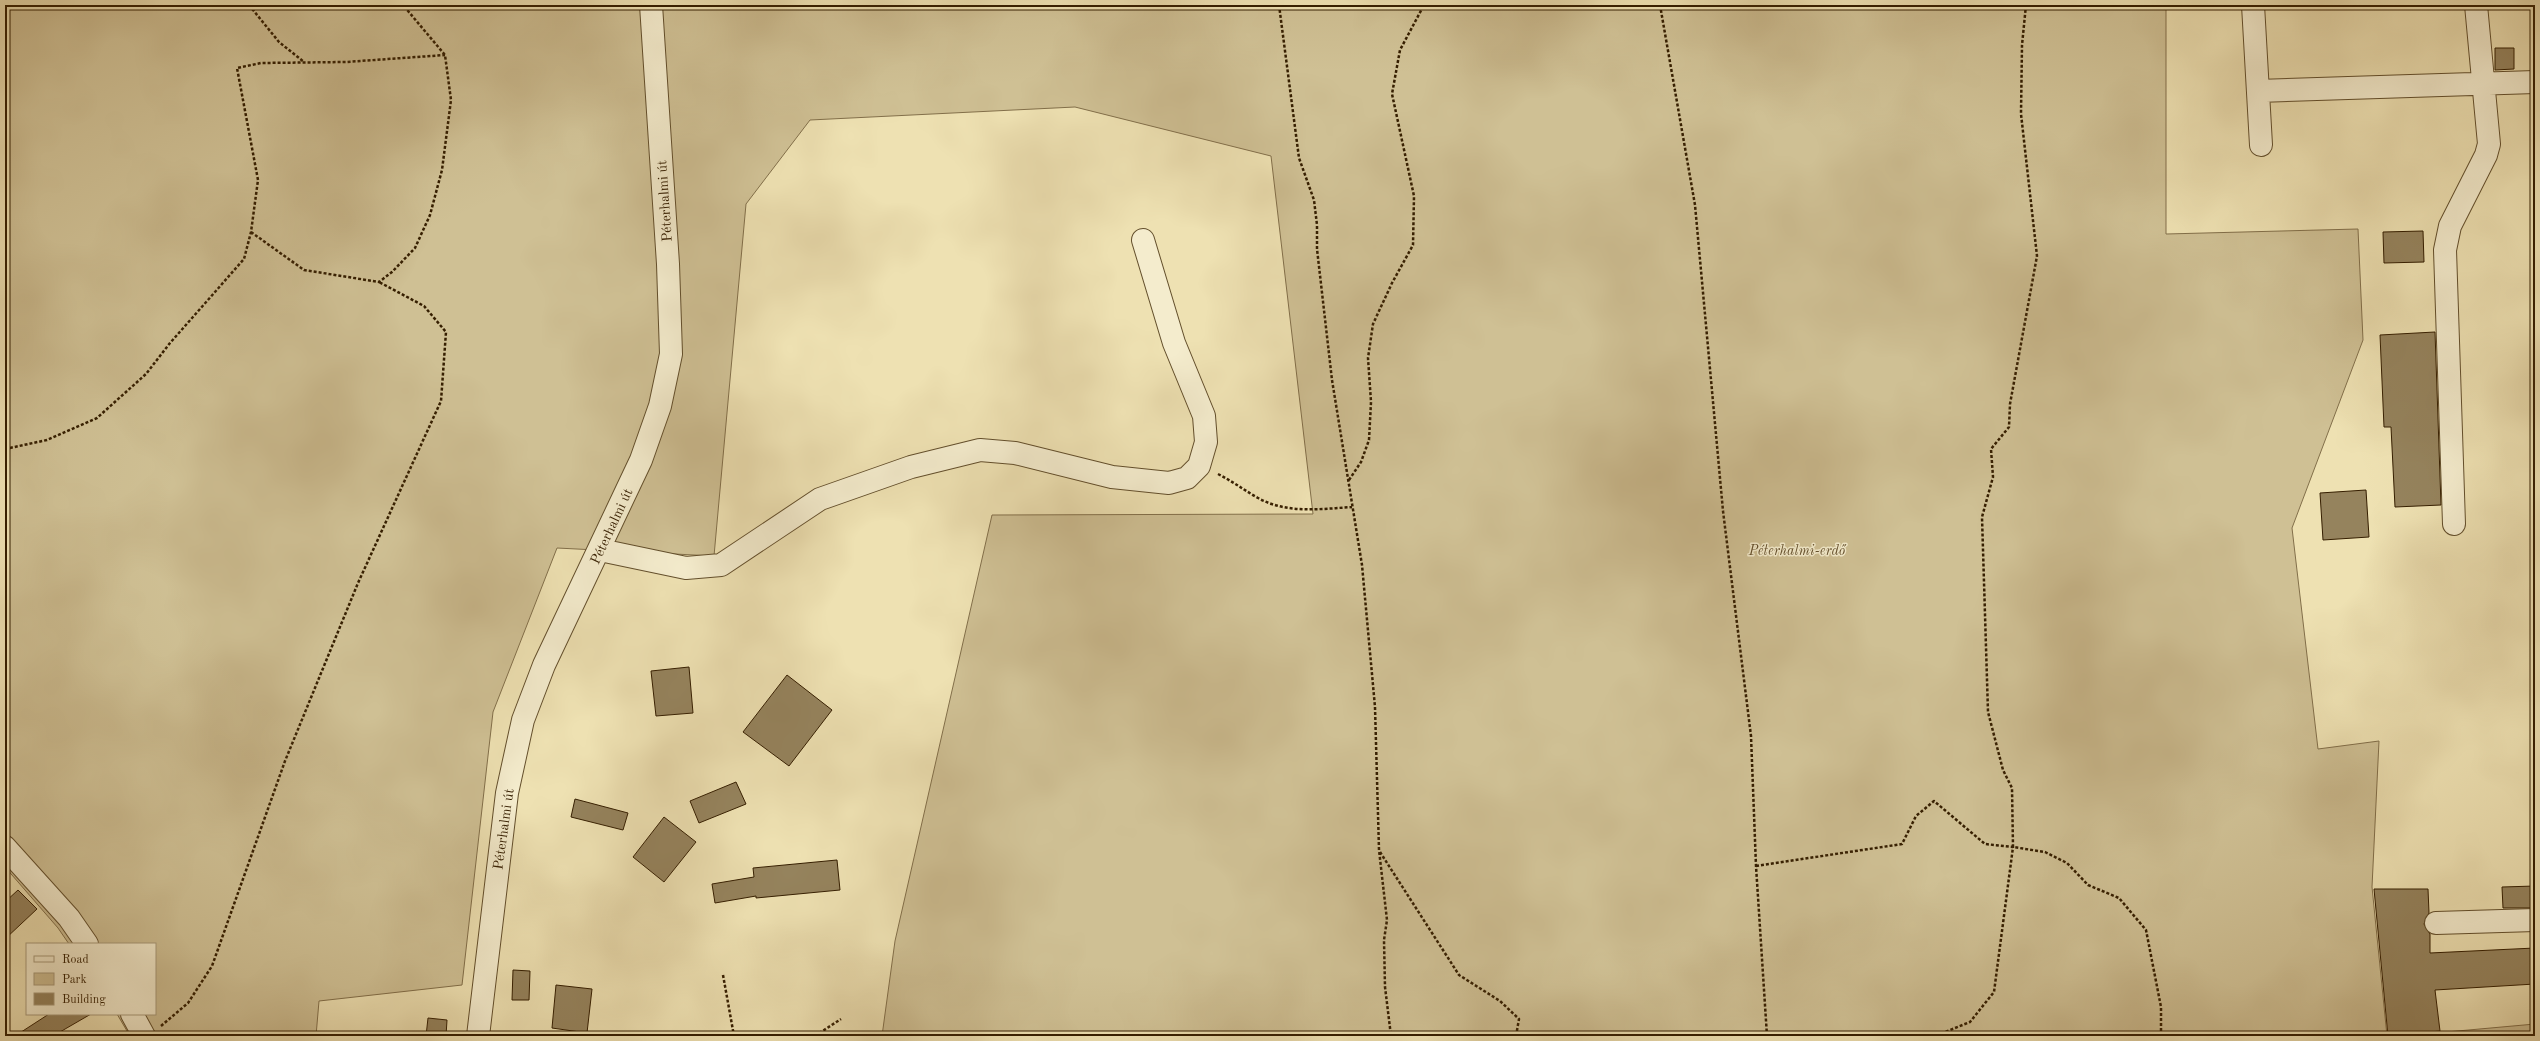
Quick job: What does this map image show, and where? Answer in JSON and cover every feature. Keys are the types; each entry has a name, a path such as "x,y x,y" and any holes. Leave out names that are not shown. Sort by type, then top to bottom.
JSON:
{"street":[{"name":"Péterhalmi út","path":"478,1036 507,793 523,720 544,665 600,550 641,460 660,406 671,354 668,264 651,5"},
{"path":"2253,5 2261,145"},
{"path":"2454,524 2445,250 2450,226 2488,150 2476,5"},
{"path":"2258,91 2535,82"},
{"path":"600,550 686,568 721,565 820,499 911,468 980,450 1015,453 1112,477 1169,483 1187,478 1199,466 1206,442 1204,416 1174,343 1143,240"},
{"path":"5,847 69,918 86,943"},
{"path":"2436,923 2535,920"},
{"path":"133,1015 152,1031"}],"path":[{"path":"249,5 280,42 305,62"},
{"path":"379,282 392,272 415,248 430,215 442,170 451,100 445,56 404,5"},
{"path":"1279,5 1298,158 1314,200 1317,225 1317,249 1332,380 1362,565 1375,707 1379,850 1387,920 1384,940 1385,987 1391,1036"},
{"path":"1348,481 1361,462 1369,440 1371,402 1368,358 1373,324 1392,283 1413,245 1414,196 1392,94 1400,50 1424,5"},
{"path":"1660,5 1695,205 1723,511 1751,736 1756,866 1767,1036"},
{"path":"1944,1036 1945,1032 1970,1022 1994,992 2013,847 2012,788 2003,770 1988,712 1982,517 1993,477 1991,449 2009,427 2010,404 2037,256 2021,114 2022,44 2026,5"},
{"path":"5,449 47,440 97,418 146,374 170,343 216,294 244,259 251,232 258,180 237,68 261,63 445,56"},
{"path":"152,1031 188,1003 212,966 291,747 358,583 441,401 446,332 424,306 379,282 304,270 251,232"},
{"path":"1199,466 1234,481 1258,498 1288,509 1352,507"},
{"path":"1756,866 1902,844 1916,816 1934,801 1985,844 2045,852 2067,863 2088,885 2119,898 2146,930 2161,1007 2161,1036"},
{"path":"1379,850 1459,975 1500,1001 1519,1019 1516,1036"},
{"path":"723,975 734,1036"},
{"path":"815,1036 841,1019"}],"green space":[{"name":"Péterhalmi-erdő","path":"5,5 2166,5 2166,234 2358,229 2363,340 2292,528 2318,749 2379,741 2372,887 2387,1036 882,1036 895,941 992,515 1313,514 1271,156 1075,107 810,120 746,204 714,556 557,548 493,712 462,985 319,1001 316,1036 130,1036 118,1015 156,1015 156,943 68,943 58,928 5,867"},
{"path":"2535,1024 2535,1036 2402,1036"}],"building":[{"path":"2495,48 2514,48 2514,69 2495,70"},
{"path":"2423,231 2424,262 2384,263 2383,232"},
{"path":"2435,332 2441,505 2395,507 2391,427 2384,427 2380,335"},
{"path":"2366,490 2369,537 2323,540 2320,493"},
{"path":"689,667 693,713 656,716 651,671"},
{"path":"787,675 832,710 789,766 743,732"},
{"path":"736,782 746,804 699,823 690,801"},
{"path":"575,799 628,813 623,830 571,817"},
{"path":"664,817 696,842 664,882 633,857"},
{"path":"837,860 840,890 756,898 756,896 715,903 712,884 754,877 753,868"},
{"path":"2535,886 2535,908 2503,908 2502,887"},
{"path":"2374,889 2428,889 2429,913 2424,924 2430,934 2430,953 2535,948 2535,984 2435,990 2440,1031 2388,1036"},
{"path":"18,890 37,909 5,939 5,902"},
{"path":"513,970 530,971 529,1000 512,1000"},
{"path":"556,985 592,989 587,1033 552,1028"},
{"path":"47,1015 89,1015 53,1036 15,1036"},
{"path":"428,1018 447,1020 446,1036 426,1036"}]}
